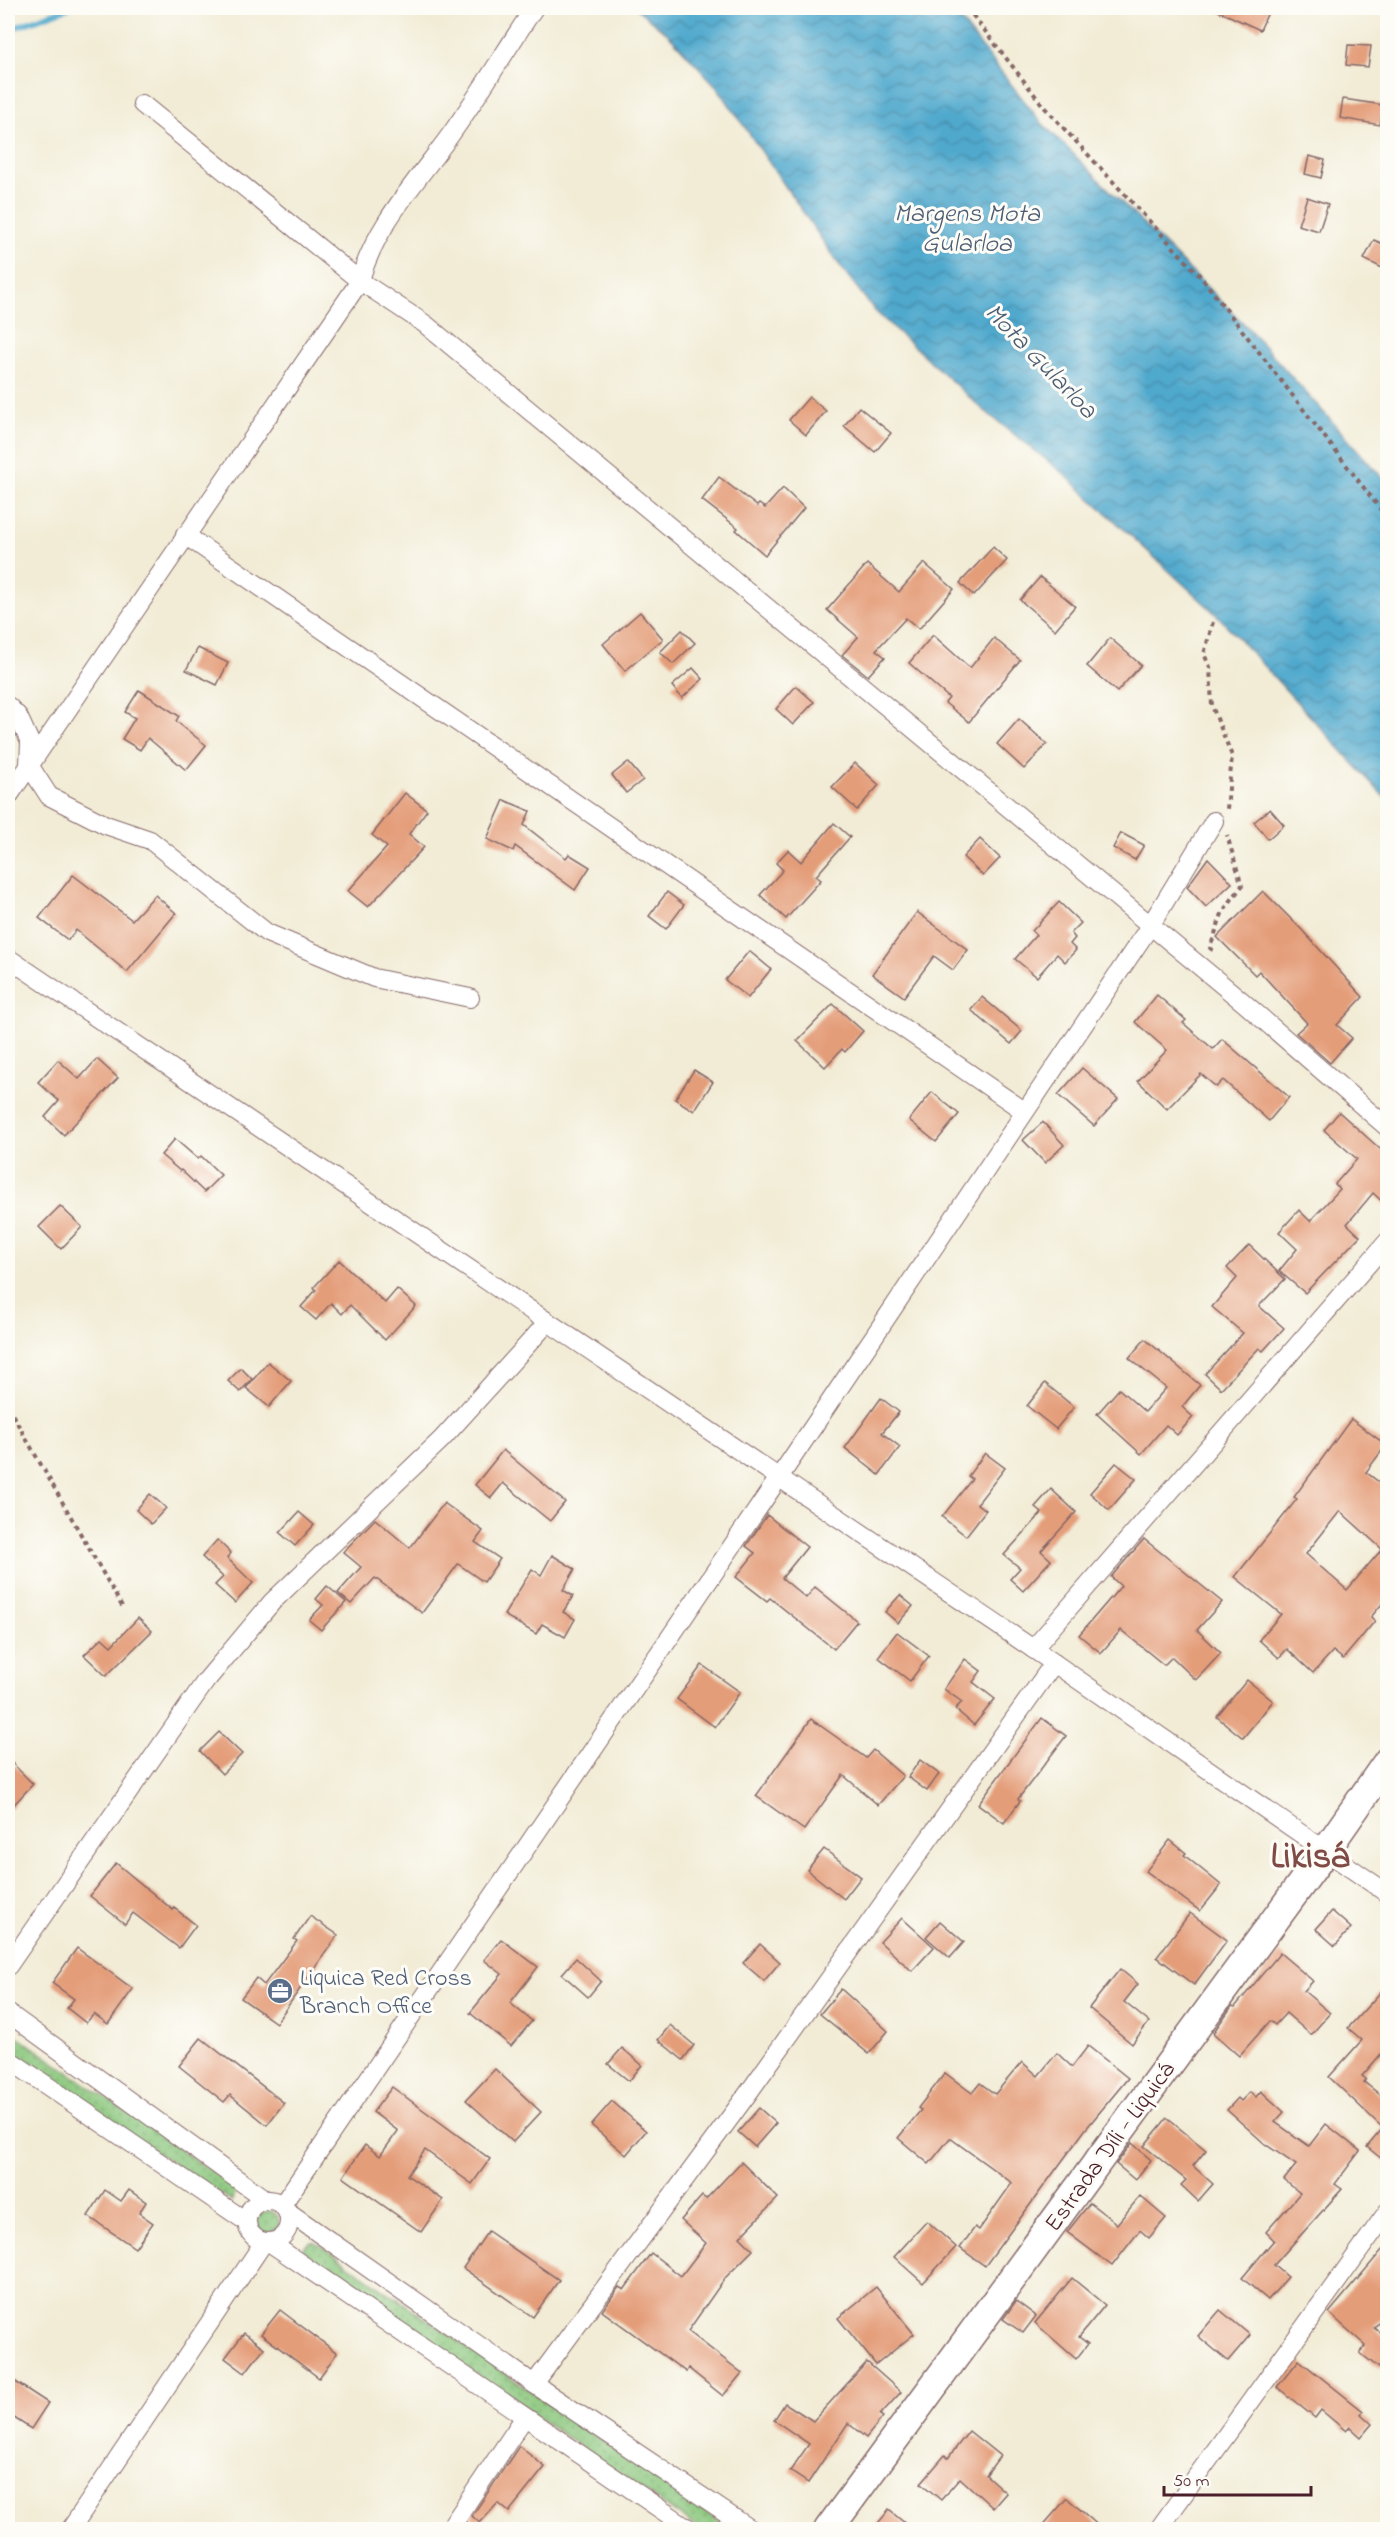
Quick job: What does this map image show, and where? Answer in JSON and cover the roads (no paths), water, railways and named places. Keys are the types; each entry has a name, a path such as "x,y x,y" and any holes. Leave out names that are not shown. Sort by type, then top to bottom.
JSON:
{"main road":[{"name":"Estrada Díli - Liquicá","path":"828,2529 1326,1850 1388,1761"}],"street":[{"path":"8,797 360,282 366,259 395,212 487,81 534,8"},
{"path":"142,104 360,282 425,324 1243,1002 1388,1128"},
{"path":"185,535 1024,1111"},
{"path":"8,706 18,716 30,742 29,765 49,796 106,825 150,840 267,933 374,978 470,998"},
{"path":"278,2205 778,1479 1150,926 1214,821"},
{"path":"8,958 1054,1663 1388,1894"},
{"path":"1033,1649 1388,1241"},
{"path":"8,1966 205,1682 272,1602 442,1439 547,1323"},
{"path":"534,2384 749,2092 1054,1663"},
{"path":"8,2013 534,2384 752,2529"},
{"path":"8,2060 247,2222 255,2238 266,2242 691,2529"},
{"path":"247,2222 252,2207 278,2205"},
{"path":"70,2529 266,2242 279,2239 286,2232 289,2222 278,2205"},
{"path":"1158,2529 1388,2211"},
{"path":"449,2529 524,2418"}],"water":[{"name":"Margens Mota Gularloa","path":"636,8 951,8 1040,121 1247,327 1387,483 1387,800 1218,616 1064,474 980,407 875,311 838,263 718,88 669,35"}],"waterway":[{"path":"8,30 68,8"}],"place":[{"name":"Liquica Red Cross Branch Office","path":"280,1991"}],"district":[{"name":"Likisá","path":"1310,1854"}],"water label":[{"name":"Mota Gularloa","path":"1042,360"}]}
